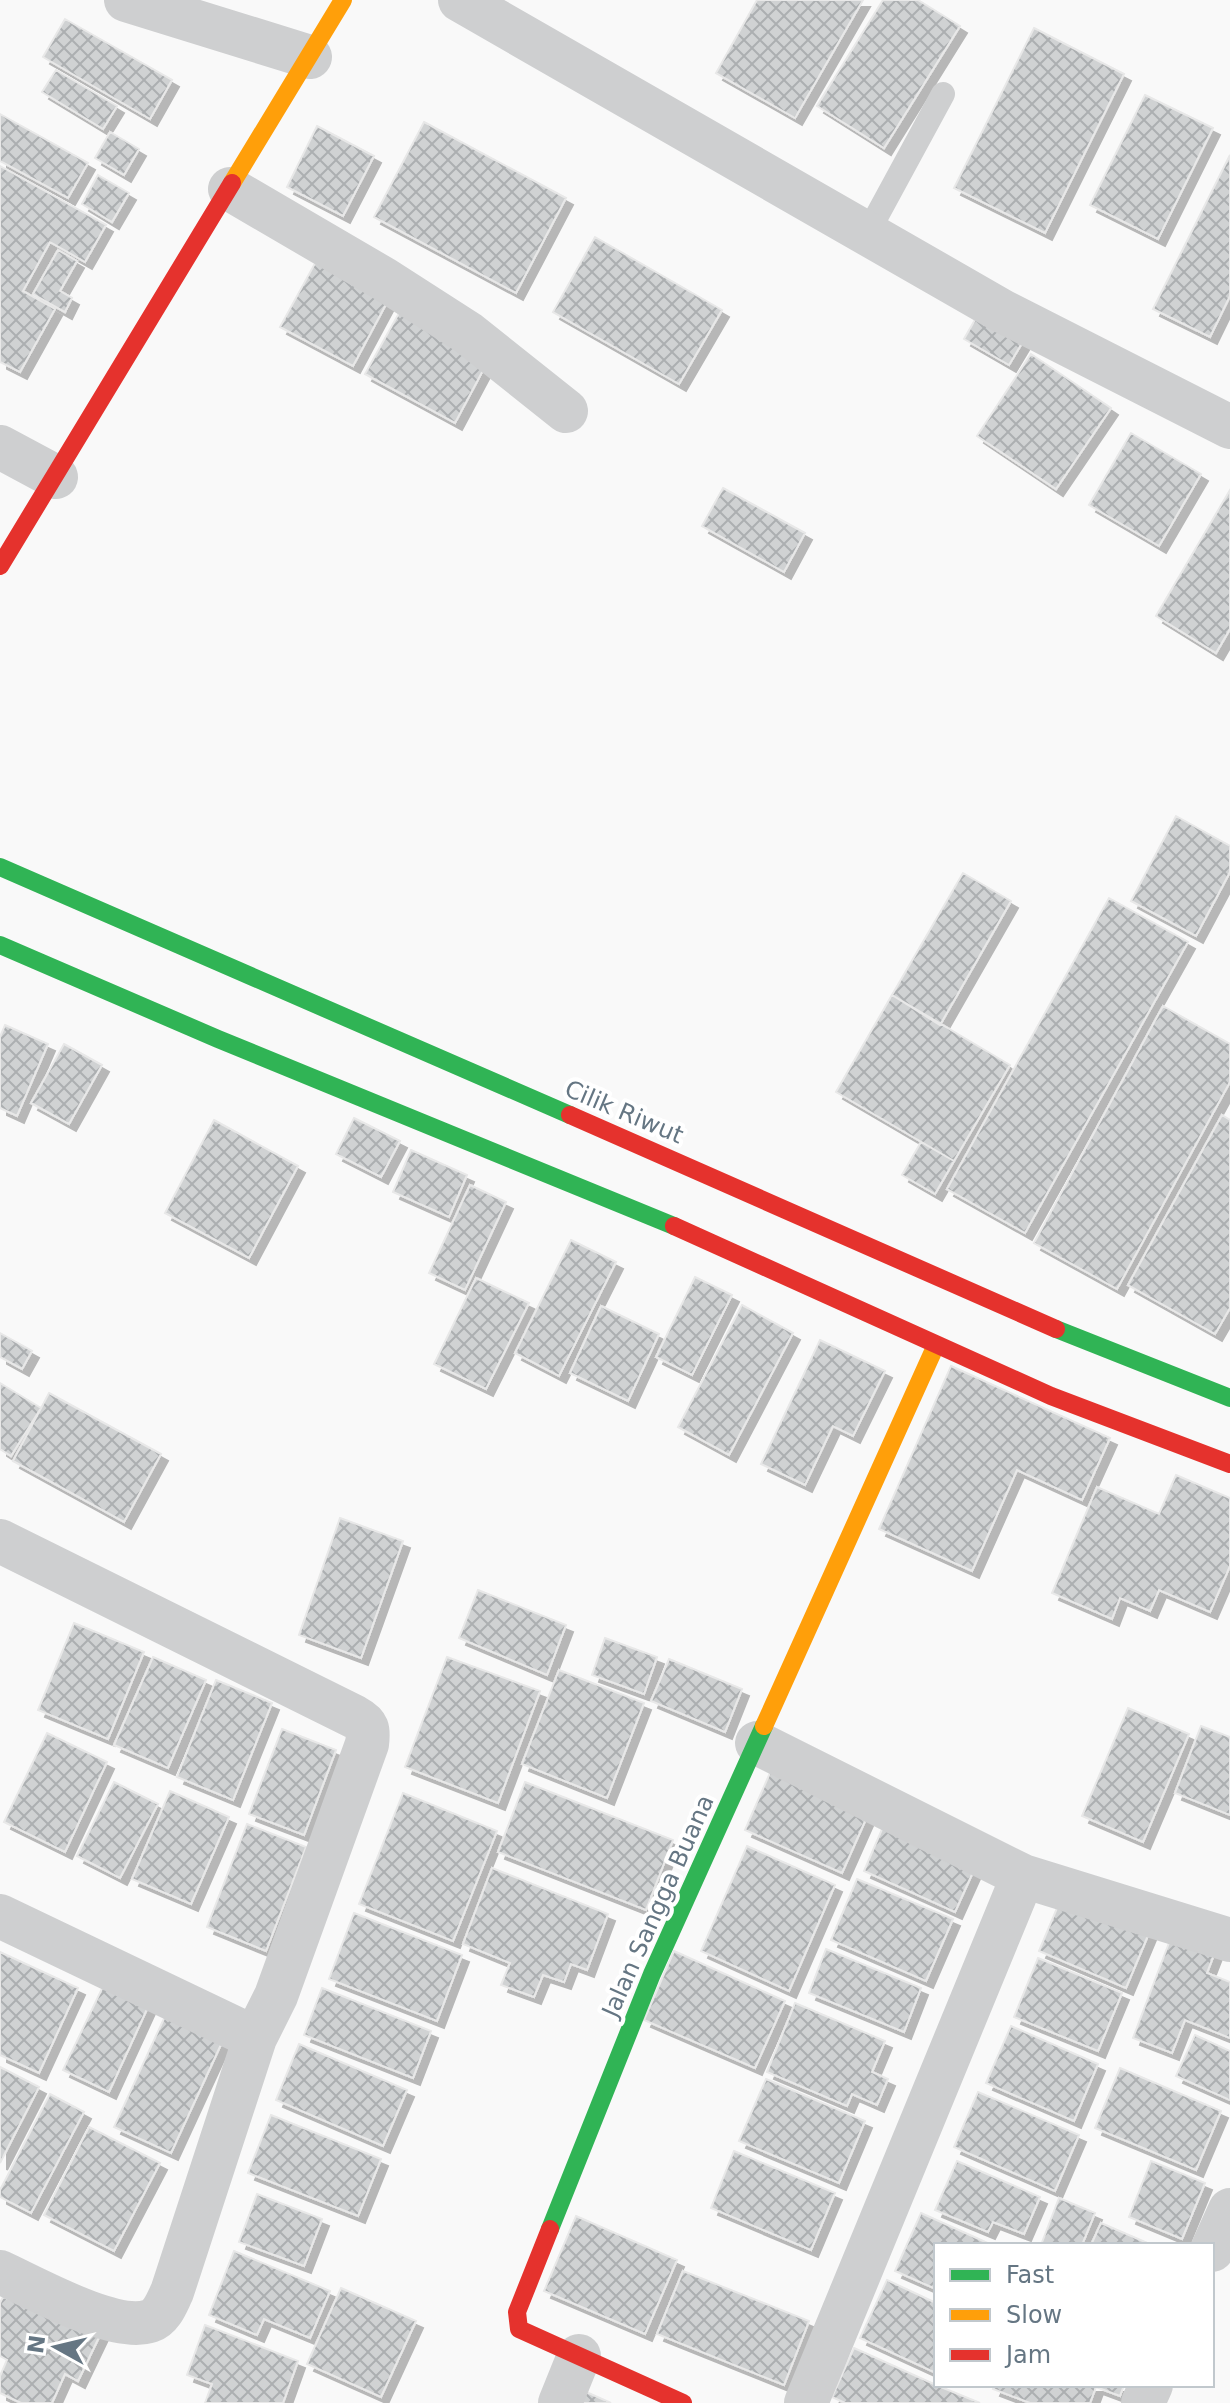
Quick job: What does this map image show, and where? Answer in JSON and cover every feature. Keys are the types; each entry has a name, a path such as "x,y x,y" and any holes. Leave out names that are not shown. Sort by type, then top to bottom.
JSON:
{"main road":[{"path":"0,566 343,0"},
{"name":"Cilik Riwut","path":"0,867 806,1217 1090,1344 1230,1398"},
{"path":"0,945 232,1045 677,1227 1051,1396 1230,1464"},
{"path":"785,1278 806,1217"},
{"name":"Jalan Sangga Buana","path":"683,2403 519,2329 517,2312 652,1974 936,1345"}],"street":[{"path":"126,0 310,57"},
{"path":"460,0 1002,311 1230,427"},
{"path":"230,189 384,279 468,333 566,411"},
{"path":"0,447 56,477"},
{"path":"0,1541 365,1723 369,1730 367,1744 276,1996 255,2038 172,2292 163,2310 153,2320 126,2324 98,2316 0,2272"},
{"path":"757,1743 1023,1876 1230,1940"},
{"path":"806,2403 1023,1876"},
{"path":"0,1916 255,2038"},
{"path":"1214,2246 1230,2210"},
{"path":"560,2403 579,2356"}],"lane":[{"path":"867,234 943,94"}],"building":[{"path":"757,0 863,0 795,118 716,73"},
{"path":"883,0 918,0 960,26 884,148 817,106"},
{"path":"65,19 172,80 150,119 43,57"},
{"path":"1034,28 1124,74 1045,233 954,188"},
{"path":"56,70 117,106 103,129 42,92"},
{"path":"1145,95 1213,128 1158,239 1090,205"},
{"path":"0,114 88,163 68,198 0,161"},
{"path":"424,122 566,198 516,293 374,217"},
{"path":"317,126 374,156 343,216 287,187"},
{"path":"110,132 139,149 124,175 95,158"},
{"path":"1230,155 1230,296 1210,337 1153,309"},
{"path":"0,166 106,225 85,262 50,242 23,291 55,309 20,372 0,362"},
{"path":"98,175 129,193 112,222 82,204"},
{"path":"595,237 722,310 679,384 553,312"},
{"path":"58,250 77,261 60,291 72,298 65,312 33,294"},
{"path":"319,256 391,295 353,366 280,327"},
{"path":"983,306 1028,333 1009,365 964,339"},
{"path":"399,313 488,361 455,423 365,374"},
{"path":"1031,354 1111,408 1056,489 977,436"},
{"path":"1131,433 1201,474 1159,546 1089,505"},
{"path":"723,488 805,533 784,572 702,526"},
{"path":"1230,490 1230,629 1216,653 1156,616"},
{"path":"1176,816 1230,846 1230,872 1196,936 1131,901"},
{"path":"963,873 1011,901 940,1025 892,995"},
{"path":"1109,898 1188,942 1025,1233 947,1189"},
{"path":"892,995 1010,1065 954,1161 836,1092"},
{"path":"1163,1006 1230,1044 1230,1082 1117,1289 1034,1243"},
{"path":"5,1025 48,1044 17,1116 0,1108 0,1037"},
{"path":"64,1044 102,1065 69,1124 31,1103"},
{"path":"1222,1115 1230,1120 1230,1308 1215,1334 1128,1285"},
{"path":"354,1118 400,1141 381,1177 336,1154"},
{"path":"214,1120 298,1166 249,1258 165,1213"},
{"path":"921,1142 954,1161 935,1194 902,1175"},
{"path":"411,1150 467,1175 449,1217 393,1192"},
{"path":"470,1185 506,1202 465,1290 429,1273"},
{"path":"571,1240 616,1262 559,1376 515,1353"},
{"path":"695,1277 732,1295 692,1375 656,1357"},
{"path":"476,1278 529,1303 486,1389 434,1364"},
{"path":"742,1305 793,1333 729,1455 678,1427"},
{"path":"601,1306 659,1334 628,1401 570,1373"},
{"path":"0,1333 32,1351 22,1369 0,1357"},
{"path":"820,1340 885,1371 853,1436 833,1426 805,1485 761,1464"},
{"path":"951,1366 1110,1438 1082,1500 1017,1470 972,1571 879,1529"},
{"path":"0,1383 41,1408 11,1456 0,1449"},
{"path":"49,1393 161,1454 124,1522 13,1461"},
{"path":"1176,1475 1230,1498 1230,1566 1210,1612 1159,1590 1150,1611 1120,1598 1112,1619 1052,1593 1097,1487 1159,1514"},
{"path":"340,1518 403,1541 361,1658 299,1635"},
{"path":"478,1590 566,1625 547,1675 459,1638"},
{"path":"74,1623 144,1652 108,1739 38,1710"},
{"path":"605,1638 657,1657 644,1694 592,1675"},
{"path":"153,1657 206,1680 168,1768 114,1745"},
{"path":"447,1657 540,1691 498,1803 405,1767"},
{"path":"669,1659 742,1689 725,1732 651,1701"},
{"path":"559,1670 644,1703 607,1798 522,1764"},
{"path":"216,1680 272,1703 233,1800 177,1777"},
{"path":"1128,1708 1189,1734 1143,1842 1082,1816"},
{"path":"1201,1726 1230,1737 1230,1815 1175,1793"},
{"path":"282,1729 336,1750 304,1835 249,1814"},
{"path":"47,1733 107,1762 65,1852 4,1822"},
{"path":"773,1766 870,1810 842,1873 745,1830"},
{"path":"114,1782 158,1804 120,1878 77,1856"},
{"path":"525,1782 673,1840 646,1910 498,1852"},
{"path":"170,1791 229,1817 191,1904 132,1879"},
{"path":"403,1793 497,1831 453,1941 359,1904"},
{"path":"886,1820 978,1861 955,1912 864,1871"},
{"path":"247,1824 306,1847 266,1951 207,1927"},
{"path":"747,1846 835,1885 789,1991 701,1951"},
{"path":"492,1868 608,1914 587,1970 571,1964 564,1982 543,1975 534,1997 501,1985 510,1963 463,1944"},
{"path":"857,1879 953,1919 926,1981 831,1940"},
{"path":"1065,1889 1152,1926 1126,1988 1039,1951"},
{"path":"354,1913 462,1955 437,2021 329,1979"},
{"path":"1172,1935 1215,1952 1207,1973 1230,1982 1230,2038 1185,2020 1172,2053 1133,2038"},
{"path":"826,1949 921,1988 904,2032 809,1993"},
{"path":"674,1951 785,2001 755,2068 644,2020"},
{"path":"0,1952 78,1988 39,2073 0,2055"},
{"path":"1038,1958 1122,1993 1098,2051 1014,2017"},
{"path":"109,1974 153,1996 109,2092 63,2070"},
{"path":"322,1988 431,2031 413,2078 304,2035"},
{"path":"795,2003 885,2041 872,2072 888,2079 877,2105 852,2094 847,2106 767,2072"},
{"path":"167,2012 224,2038 171,2153 114,2127"},
{"path":"1011,2026 1098,2064 1074,2121 986,2083"},
{"path":"1195,2035 1230,2051 1230,2100 1176,2076"},
{"path":"299,2044 407,2090 383,2146 276,2100"},
{"path":"0,2067 39,2087 0,2163"},
{"path":"1120,2068 1221,2111 1196,2170 1095,2128"},
{"path":"766,2079 865,2121 839,2183 739,2141"},
{"path":"978,2092 1079,2135 1055,2191 954,2147"},
{"path":"50,2094 84,2112 31,2213 0,2197 0,2190"},
{"path":"271,2115 381,2159 358,2216 248,2173"},
{"path":"89,2127 160,2163 114,2251 44,2215"},
{"path":"734,2151 835,2193 811,2250 711,2208"},
{"path":"957,2161 1040,2197 1024,2234 993,2222 988,2232 935,2210"},
{"path":"1151,2161 1205,2183 1182,2239 1129,2217"},
{"path":"257,2194 322,2219 304,2266 239,2242"},
{"path":"1059,2198 1095,2213 1083,2243 1042,2243"},
{"path":"921,2213 988,2243 934,2243 934,2288 895,2271"},
{"path":"576,2216 677,2260 645,2334 544,2291"},
{"path":"1101,2223 1147,2243 1092,2243"},
{"path":"234,2251 330,2291 310,2338 264,2319 257,2335 209,2315"},
{"path":"683,2271 809,2321 784,2385 657,2334"},
{"path":"887,2280 934,2302 934,2372 860,2338"},
{"path":"341,2288 416,2321 381,2397 307,2364"},
{"path":"3,2297 101,2333 78,2381 65,2374 52,2403 21,2403 0,2393 0,2376 7,2360 0,2356 0,2303"},
{"path":"205,2325 298,2361 283,2403 205,2403 212,2384 187,2375"},
{"path":"854,2348 934,2384 934,2387 980,2403 845,2403 832,2397"},
{"path":"1096,2387 1090,2403 1030,2403 993,2389"},
{"path":"1096,2387 1123,2387 1120,2396"},
{"path":"584,2391 611,2403 579,2403"}],"traffic: fast":[{"path":"0,867 570,1115"},
{"path":"0,945 218,1039 674,1226"},
{"path":"1056,1329 1230,1398"},
{"path":"550,2229 652,1974 764,1726"}],"traffic: slow":[{"path":"232,183 343,0"},
{"path":"764,1726 936,1345"}],"traffic: jam":[{"path":"0,566 232,183"},
{"path":"570,1115 1056,1329"},
{"path":"674,1226 1051,1396 1230,1464"},
{"path":"550,2229 517,2312 519,2329 683,2403"}]}
